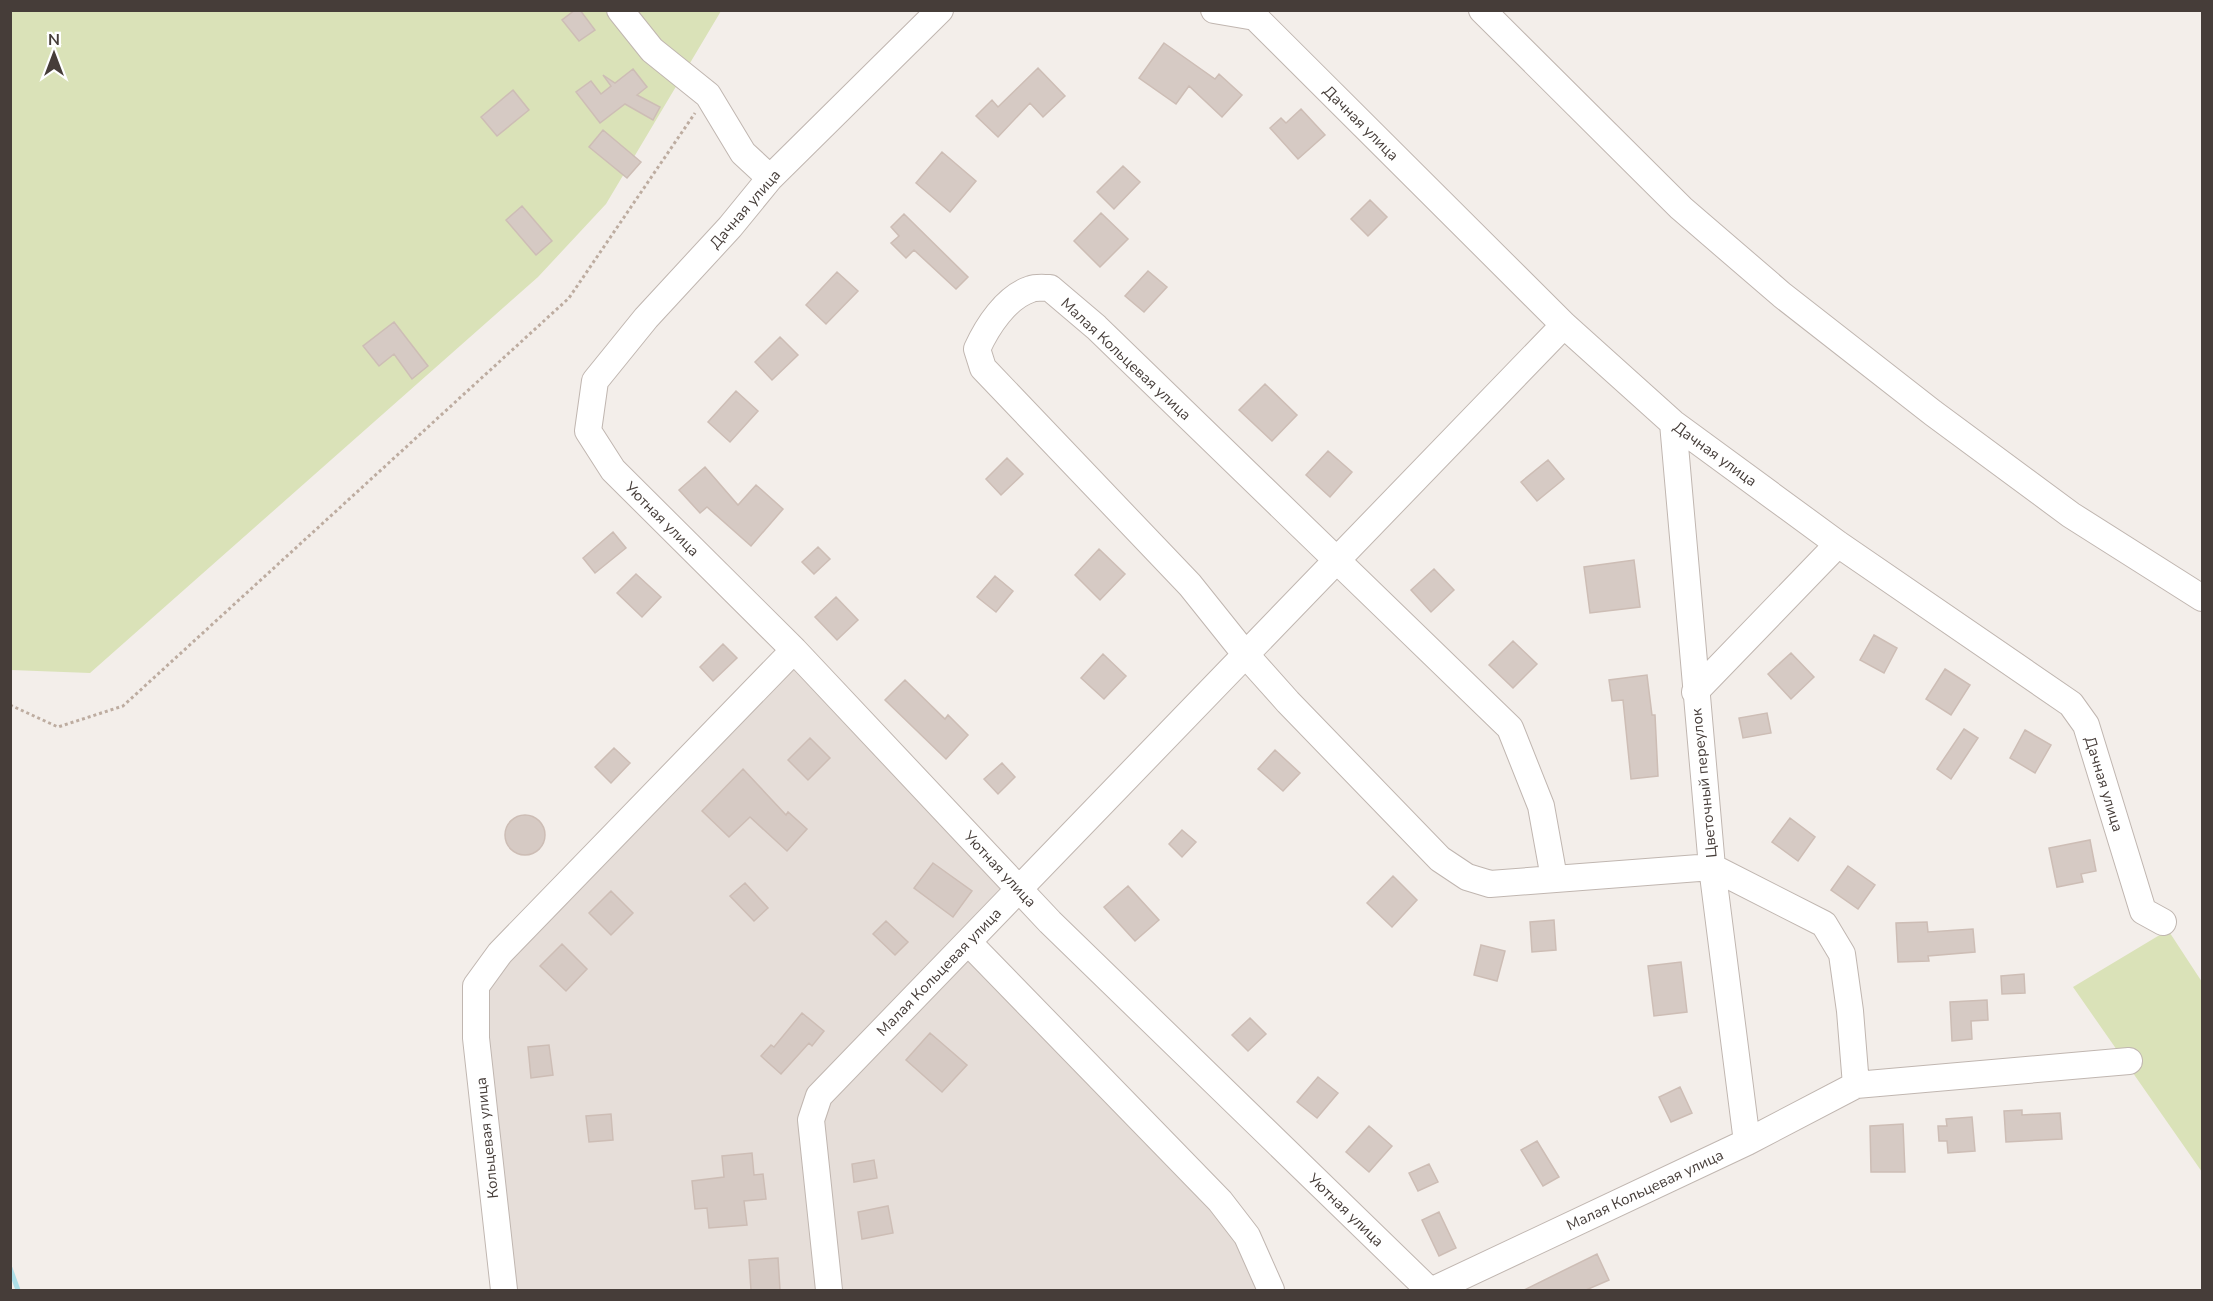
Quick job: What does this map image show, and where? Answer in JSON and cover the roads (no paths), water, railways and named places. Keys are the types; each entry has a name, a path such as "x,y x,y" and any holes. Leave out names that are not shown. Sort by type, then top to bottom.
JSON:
{"street":[{"path":"620,10 652,50 708,95 743,153 770,178"},
{"name":"Дачная улица","path":"588,431 595,381 646,318 730,227 770,178 940,10"},
{"name":"Дачная улица","path":"1214,10 1255,17 1564,325 1673,423 1838,544 2072,704 2086,725 2144,911 2163,922"},
{"path":"1482,10 1681,208 1782,295 1933,413 2071,515 2202,598"},
{"name":"Малая Кольцевая улица","path":"1554,878 1541,806 1510,728 1096,327 1064,299 1050,288 1032,288 1014,299 986,330 977,349 983,368 1190,585 1246,655 1440,859 1467,877 1490,884 1712,867"},
{"name":"Малая Кольцевая улица","path":"829,1290 811,1120 819,1096 1564,325"},
{"name":"Цветочный переулок","path":"1673,423 1712,867 1747,1142"},
{"name":"Уютная улица","path":"588,431 613,470 794,651 1050,922 1431,1290"},
{"path":"1695,692 1838,544"},
{"name":"Кольцевая улица","path":"504,1290 476,1038 476,986 500,953 794,651"},
{"path":"1712,867 1824,924 1842,954 1850,1011 1856,1085"},
{"path":"968,942 1220,1201 1247,1236 1271,1290"},
{"name":"Малая Кольцевая улица","path":"1431,1290 1747,1142 1856,1085 2129,1061"}],"waterway":[{"path":"10,1268 18,1290"}]}
